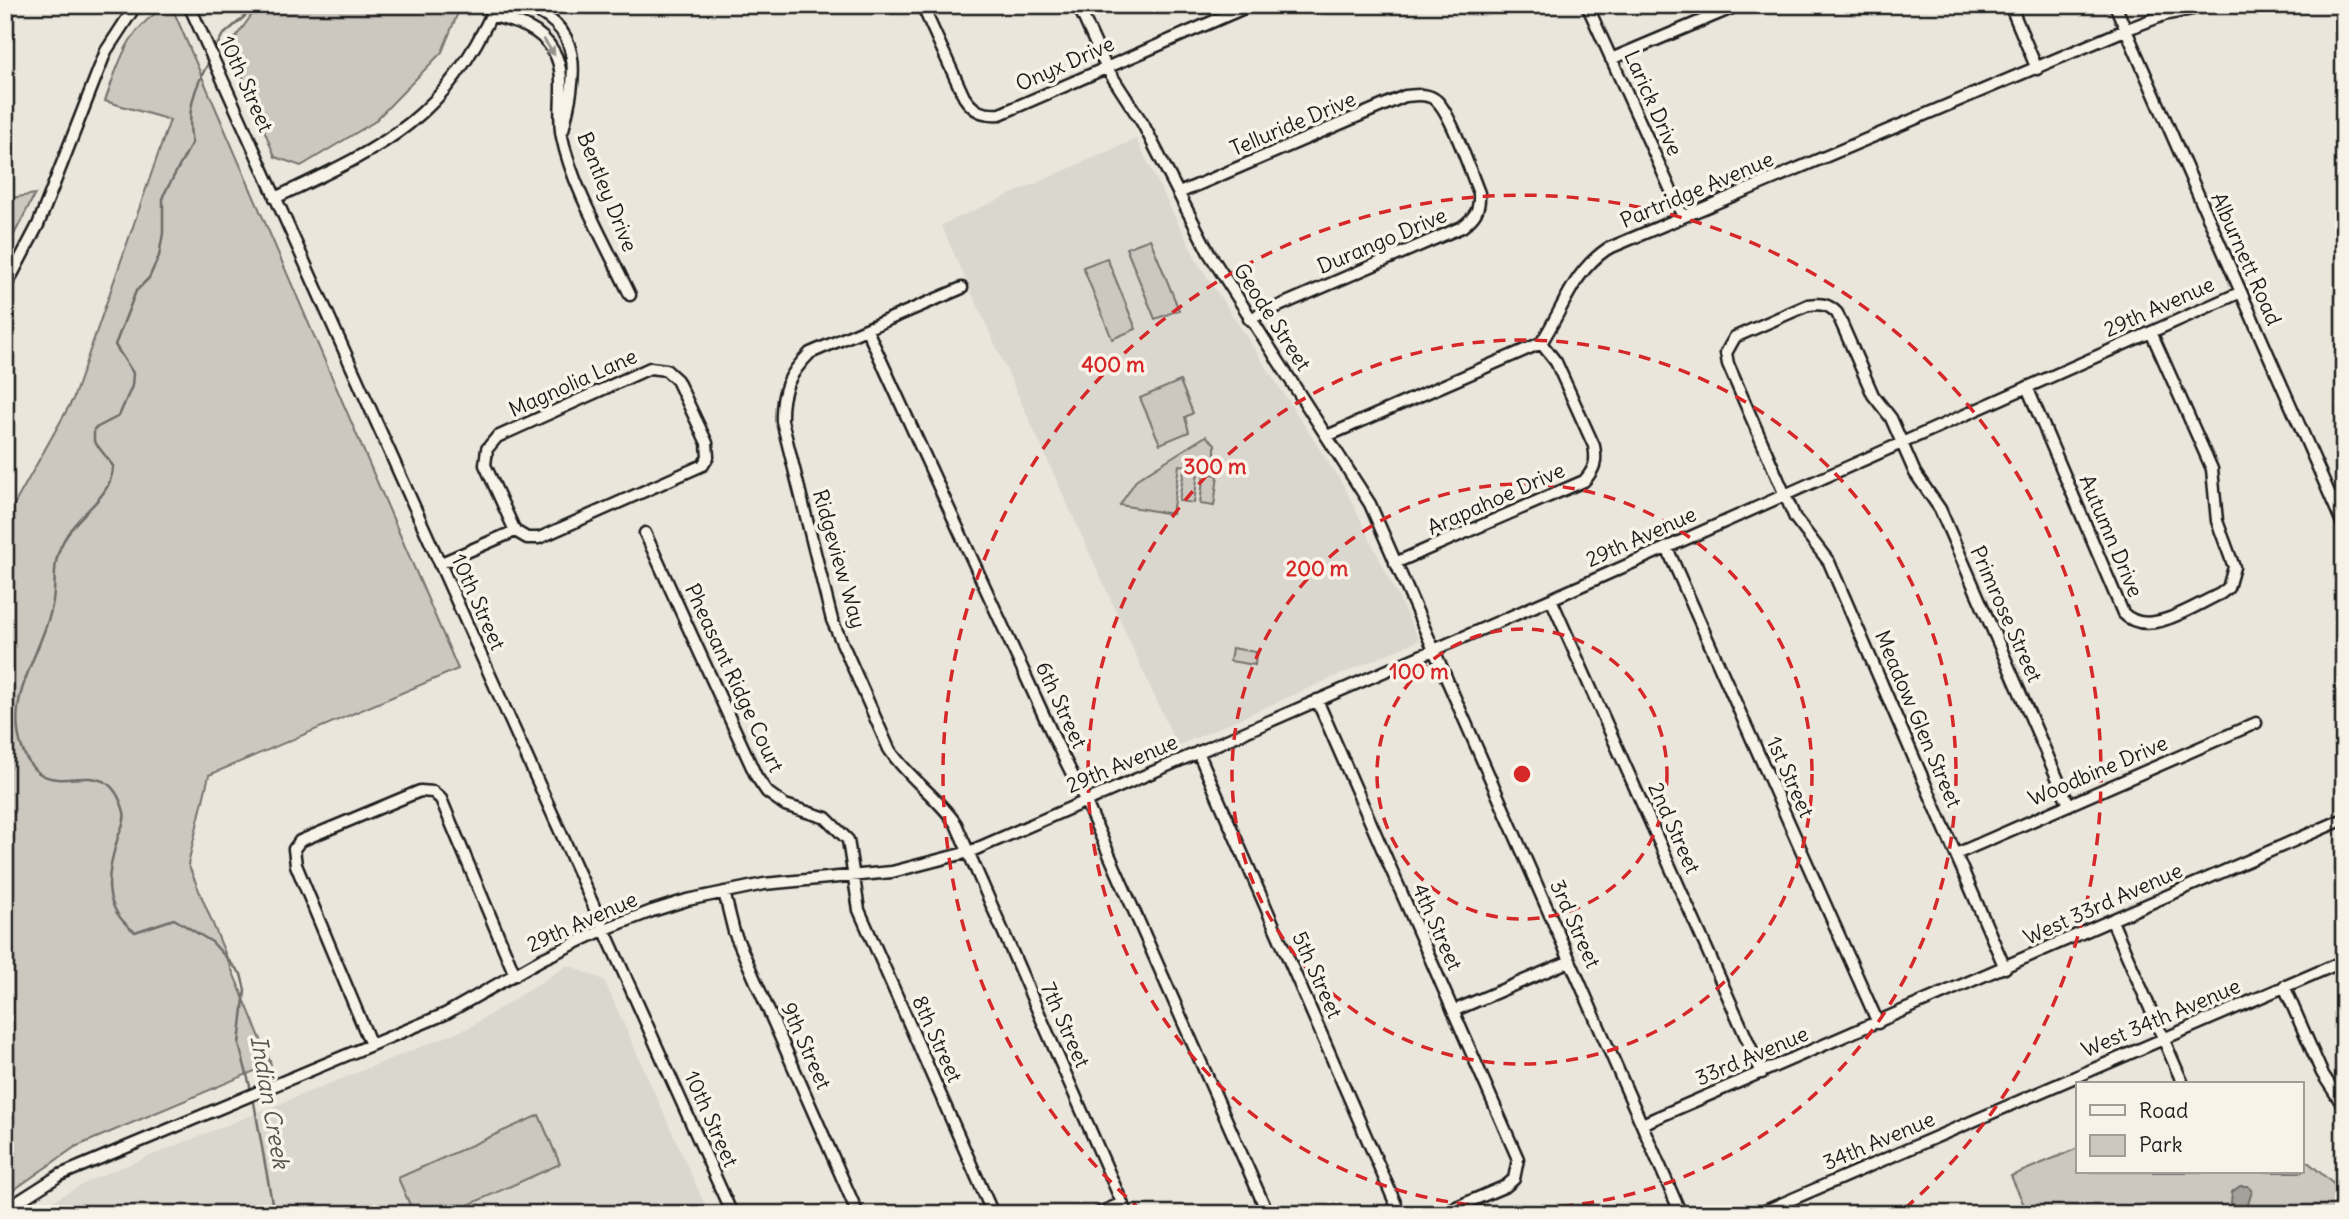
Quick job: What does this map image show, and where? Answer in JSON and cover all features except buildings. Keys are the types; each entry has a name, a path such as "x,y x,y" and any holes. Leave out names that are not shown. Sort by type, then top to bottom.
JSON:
{"street":[{"path":"5,288 38,226 106,51 135,5"},
{"name":"10th Street","path":"188,5 733,1214"},
{"path":"275,198 356,160 391,139 427,111 463,70 496,5"},
{"path":"520,5 548,18 565,38 575,60 572,95 562,137"},
{"name":"Onyx Drive","path":"922,5 971,108 985,115 1000,114 1237,8 1251,5"},
{"name":"Geode Street","path":"1078,5 1106,67 1143,124 1209,253 1370,504 1433,650"},
{"name":"Larick Drive","path":"1587,5 1683,217"},
{"path":"1611,59 1739,5"},
{"path":"2010,5 2037,69"},
{"name":"Alburnett Road","path":"2115,5 2239,293 2344,527"},
{"name":"Partridge Avenue","path":"1541,343 1558,318 1576,278 1588,262 1607,249 2126,30 2164,15 2211,5"},
{"name":"Bentley Drive","path":"492,16 518,22 539,33 555,53 560,70 562,137 573,170 629,295"},
{"name":"Telluride Drive","path":"1179,193 1405,96 1423,94"},
{"name":"Durango Drive","path":"1249,319 1462,228 1474,218 1480,206 1479,193 1444,112 1436,100 1423,94"},
{"name":"Ridgeview Way","path":"962,288 810,354 793,370 784,388 782,421 837,632 889,750 898,763 945,807 969,852"},
{"name":"29th Avenue","path":"5,1210 60,1175 463,1005 605,929 687,900 724,891 764,884 852,878 892,872 969,852 1667,548 1784,493 2239,293"},
{"name":"Primrose Street","path":"1784,493 1728,364 1726,353 1735,337 1808,305 1829,306 1837,313 1873,395 1891,418 1915,472 1940,509 2069,805"},
{"name":"6th Street","path":"867,330 1049,728 1086,800 1268,1214"},
{"name":"Autumn Drive","path":"2026,387 2123,613 2136,623 2145,624 2183,611 2228,588 2234,568 2217,521 2212,469 2151,332"},
{"path":"1326,436 1541,343"},
{"name":"Arapahoe Drive","path":"1395,563 1584,481 1593,471 1597,459 1594,446 1556,362 1541,343"},
{"name":"Magnolia Lane","path":"650,368 666,370 677,380 707,443 708,457 703,466 540,538 527,538 515,531 485,465 487,449 498,437 650,368"},
{"name":"Meadow Glen Street","path":"1784,493 1795,518 1829,562 2005,968"},
{"path":"439,564 515,531"},
{"name":"Pheasant Ridge Court","path":"645,533 766,793 785,806 826,818 839,828 848,840 852,855 852,878"},
{"name":"1st Street","path":"1667,548 1878,1023"},
{"name":"2nd Street","path":"1551,599 1762,1073"},
{"name":"3rd Street","path":"1433,650 1681,1214"},
{"name":"4th Street","path":"1317,700 1518,1159 1518,1170 1514,1179 1506,1186 1440,1214"},
{"name":"Woodbine Drive","path":"1955,853 2256,723"},
{"name":"5th Street","path":"1198,751 1400,1214"},
{"path":"371,1045 296,865 294,849 300,841 420,791 433,792 441,799 515,975"},
{"name":"West 33rd Avenue","path":"1878,1023 2344,819"},
{"name":"7th Street","path":"969,852 1127,1214"},
{"name":"8th Street","path":"852,878 859,910 993,1214"},
{"name":"9th Street","path":"724,891 734,932 858,1214"},
{"path":"2112,921 2182,1082"},
{"path":"1453,1010 1570,961"},
{"name":"West 34th Avenue","path":"2014,1103 2344,961"},
{"path":"2284,986 2322,1073 2344,1107"},
{"name":"33rd Avenue","path":"1642,1124 1878,1023"},
{"name":"34th Avenue","path":"1758,1214 2014,1103"},
{"path":"1097,1214 1122,1203"}],"shaded area":[{"path":"1136,139 1197,261 1345,488 1419,640 1177,746 941,225"},
{"path":"568,965 604,980 709,1214 29,1214 93,1179 470,1027"},
{"path":"2240,1186 2248,1186 2252,1191 2247,1208 2243,1211 2231,1203 2232,1192"}],"green space":[{"path":"171,5 458,669 209,775 188,864 271,1064 75,1147 5,1196 5,521 73,399 170,120 105,101 121,59 134,35 154,14"},
{"path":"259,5 461,5 442,52 374,122 301,166 275,157 230,45"},
{"path":"35,194 5,252 5,199"},
{"path":"1150,239 1179,310 1155,319 1126,248"},
{"path":"1107,258 1136,329 1112,339 1083,267"},
{"path":"1180,381 1193,413 1185,417 1189,432 1160,444 1140,398"},
{"path":"1206,436 1215,444 1215,469 1179,465 1172,514 1120,505 1137,479"},
{"path":"1184,470 1198,472 1194,503 1179,501"},
{"path":"1204,473 1218,475 1214,506 1200,504"},
{"path":"1232,648 1256,652 1255,665 1230,661"},
{"path":"539,1115 560,1164 448,1214 414,1214 398,1178"},
{"path":"2076,1149 2076,1174 2304,1174 2304,1159 2344,1193 2344,1214 2028,1214 2011,1176"}],"waterway":[{"name":"Indian Creek","path":"214,51 222,36 258,5"},
{"name":"Indian Creek","path":"210,60 193,100 190,120 192,143 163,196 163,233 159,256 149,278 136,291 115,345 133,373 132,386 119,416 94,429 94,441 113,466 111,477 102,495 73,526 61,545 55,570 52,606 21,693 18,729 22,748 32,767 45,777 90,778 103,781 115,791 124,818 111,864 109,889 111,901 124,922 135,932 174,919 212,942 241,974 245,990 239,1044 251,1090"},
{"name":"Indian Creek","path":"253,1097 274,1214"}]}
